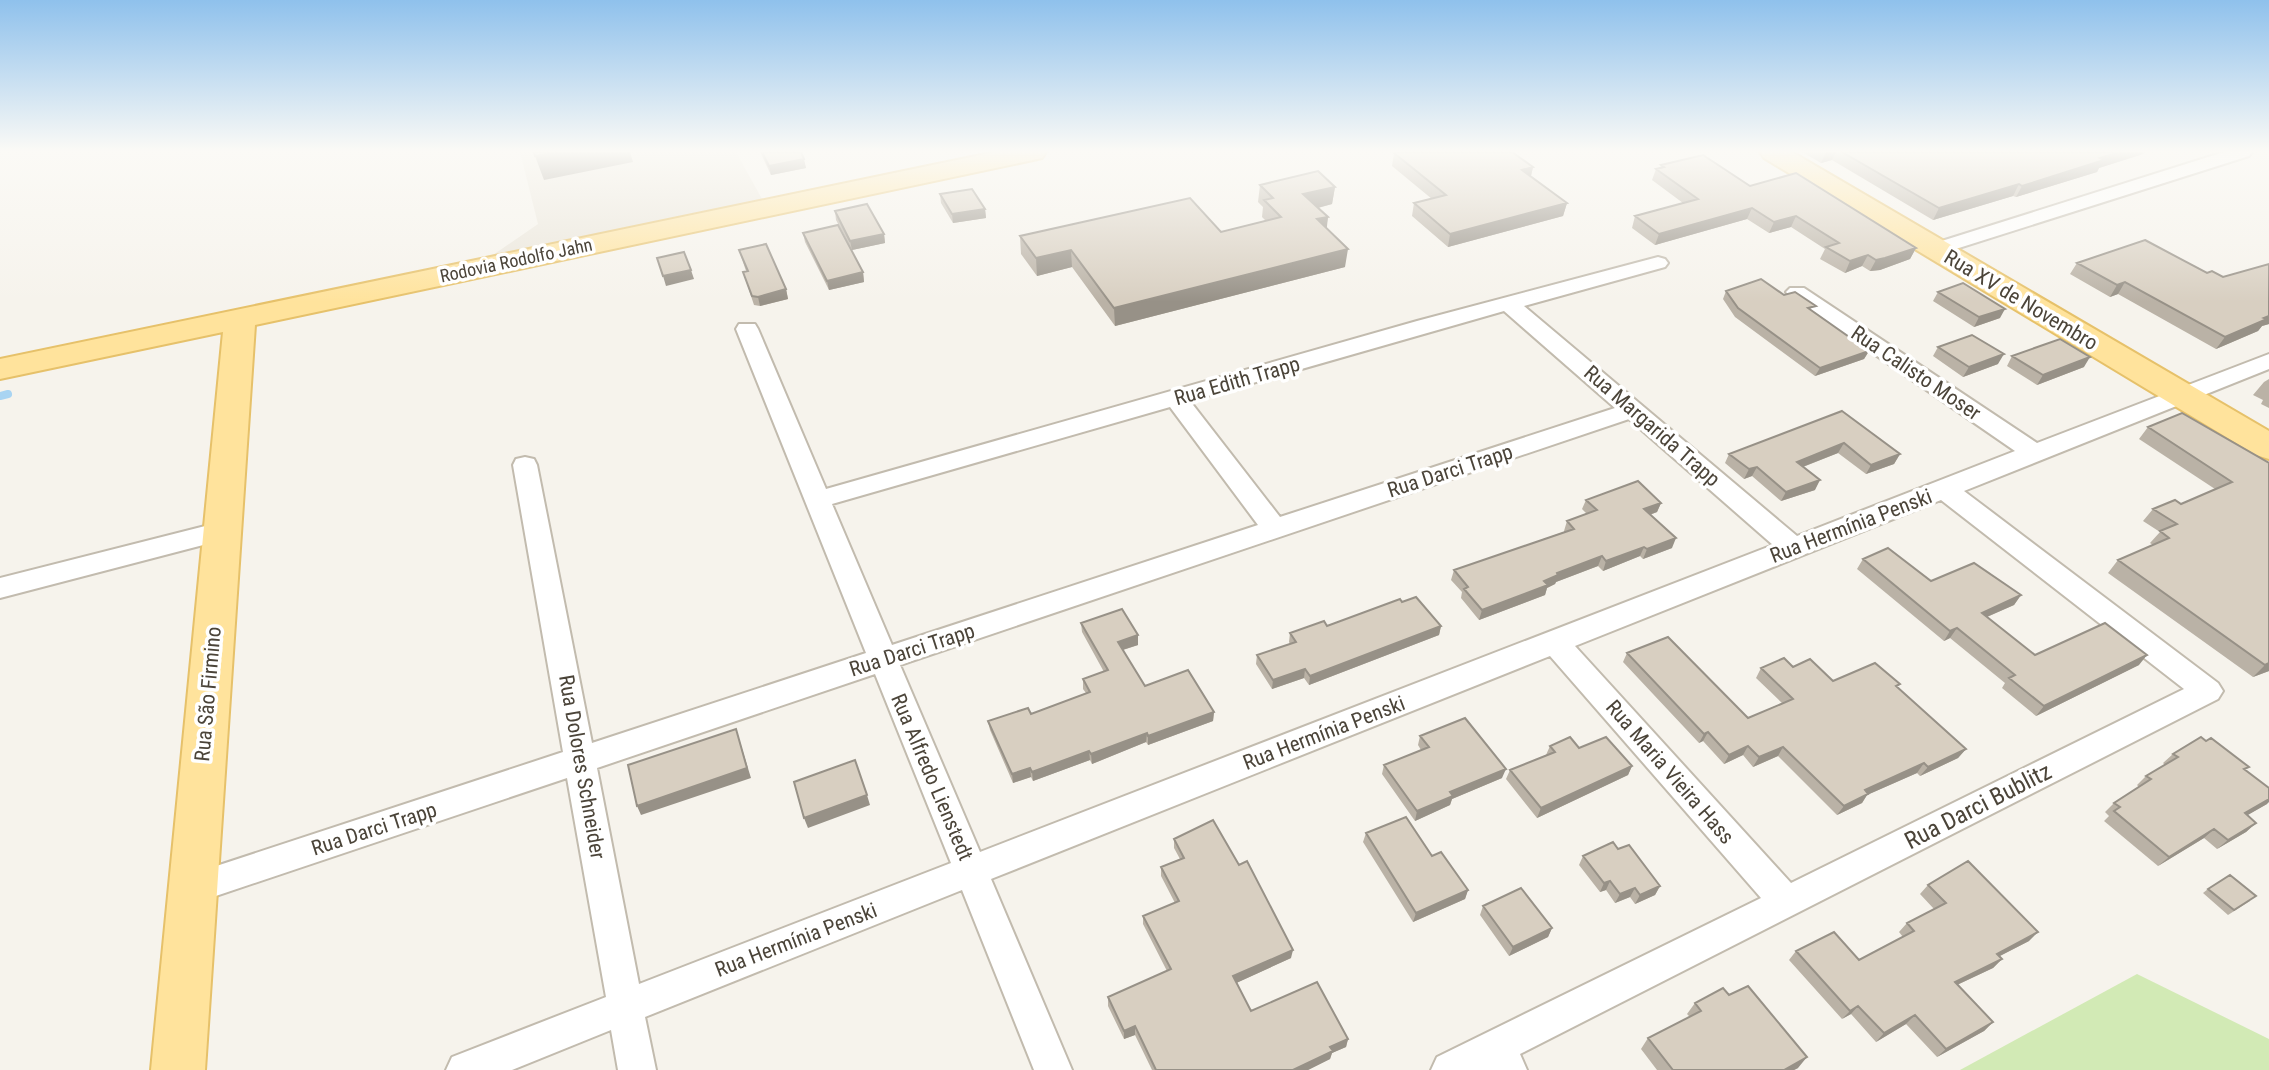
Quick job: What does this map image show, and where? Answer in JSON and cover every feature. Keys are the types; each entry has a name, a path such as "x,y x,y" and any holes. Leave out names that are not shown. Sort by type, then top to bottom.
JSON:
{"main road":[{"name":"Rodovia Rodolfo Jahn","path":"0,369 794,202"},
{"name":"Rua XV de Novembro","path":"1857,202 2269,447"},
{"name":"Rua São Firmino","path":"177,1070 240,318"}],"street":[{"path":"1936,249 2085,202"},
{"name":"Rua Edith Trapp","path":"817,500 1424,326 1658,263"},
{"name":"Rua Calisto Moser","path":"1797,292 2035,453"},
{"name":"Rua Margarida Trapp","path":"1510,305 1794,548"},
{"name":"Rua Alfredo Lienstedt","path":"747,329 1053,1070"},
{"name":"Rua Hermínia Penski","path":"465,1070 2269,362"},
{"path":"1176,399 1275,529"},
{"name":"Rua Darci Trapp","path":"191,889 1633,410"},
{"name":"Rua Dolores Schneider","path":"525,465 637,1070"},
{"name":"Rua Darci Bublitz","path":"1450,1070 1501,1059 1786,902 2208,691 1944,489"},
{"path":"0,588 221,531"},
{"name":"Rua Maria Vieira Hass","path":"1555,642 1786,902"}],"shaded area":[{"path":"532,202 748,202 493,255 538,224"}],"green space":[{"path":"2137,974 2269,1039 2269,1070 1960,1070"}],"building":[{"path":"945,202 980,202 985,209 952,214"},
{"path":"1172,202 1194,202 1221,232 1281,217 1266,202 1312,202 1328,217 1317,219 1348,249 1114,308 1071,250 1036,258 1020,236"},
{"path":"1566,202 1567,203 1450,234 1414,203"},
{"path":"1687,202 1842,202 1916,248 1876,260 1868,255 1850,261 1826,247 1839,243 1796,216 1774,222 1752,208 1659,234 1635,216"},
{"path":"1928,202 1959,202 1939,208"},
{"path":"867,204 884,234 850,241 835,211"},
{"path":"838,225 863,272 827,281 803,233"},
{"path":"2145,240 2207,273 2212,271 2223,277 2269,264 2269,316 2225,337 2125,282 2117,285 2077,263"},
{"path":"766,244 786,289 758,297 752,296 743,272 748,271 739,250"},
{"path":"684,252 691,270 663,276 657,258"},
{"path":"1761,279 1784,295 1795,292 1816,306 1808,308 1869,351 1820,368 1738,308 1726,291"},
{"path":"1963,283 2005,309 1979,317 1938,292"},
{"path":"1972,335 2004,354 1969,367 1938,347"},
{"path":"2060,339 2090,357 2043,375 2012,356"},
{"path":"1842,411 1900,454 1871,465 1844,443 1797,462 1820,480 1786,492 1757,467 1749,469 1729,454"},
{"path":"2182,413 2269,463 2269,663 2265,665 2118,560 2169,538 2160,531 2177,524 2153,509 2175,500 2181,504 2232,482 2148,427"},
{"path":"1638,481 1661,503 1644,509 1676,538 1606,561 1602,556 1557,573 1558,575 1544,581 1548,585 1482,610 1464,589 1468,587 1454,570 1574,529 1567,521 1597,510 1586,500"},
{"path":"1888,548 1931,581 1974,563 2021,595 1982,613 2035,655 2105,623 2147,655 2044,706 2009,678 2015,675 1957,628 1950,631 1863,559"},
{"path":"1416,597 1441,626 1310,676 1305,669 1273,680 1257,655 1296,642 1290,633 1324,621 1327,626 1400,599 1402,602"},
{"path":"1122,609 1138,635 1118,642 1145,686 1188,670 1214,712 1091,754 1089,751 1032,772 1030,768 1012,774 988,721 1028,708 1031,714 1090,692 1083,679 1108,670 1081,623"},
{"path":"1668,637 1748,718 1793,699 1761,668 1784,658 1793,667 1810,659 1833,681 1875,663 1900,684 1896,686 1966,749 1928,767 1924,763 1865,790 1868,794 1844,806 1783,747 1759,757 1748,746 1729,755 1708,732 1704,734 1627,653"},
{"path":"1465,718 1506,769 1450,792 1453,796 1417,811 1384,765 1429,747 1420,736"},
{"path":"736,729 747,768 637,806 628,765"},
{"path":"1570,737 1579,748 1606,737 1632,766 1541,808 1510,770 1555,752 1550,746"},
{"path":"2201,737 2206,741 2211,738 2249,767 2244,769 2269,788 2269,799 2245,813 2256,823 2228,840 2214,829 2169,857 2114,811 2120,807 2114,803 2151,779 2146,776 2178,757 2173,754"},
{"path":"855,760 867,795 804,818 794,782"},
{"path":"1406,817 1432,856 1441,852 1468,890 1416,913 1366,833"},
{"path":"1213,820 1239,865 1247,861 1293,950 1233,976 1251,1011 1317,982 1348,1039 1330,1047 1333,1051 1293,1070 1156,1070 1135,1026 1124,1031 1108,997 1171,969 1143,916 1179,901 1161,867 1184,858 1174,839"},
{"path":"1613,842 1618,849 1629,845 1660,886 1640,895 1635,888 1620,894 1610,881 1604,883 1583,856"},
{"path":"1968,861 2038,932 1997,954 2002,959 1955,982 1993,1022 1946,1049 1915,1015 1884,1033 1858,1006 1850,1011 1796,951 1834,932 1859,960 1914,931 1907,923 1946,903 1928,885"},
{"path":"2230,875 2256,896 2234,910 2208,889"},
{"path":"1521,888 1552,928 1513,947 1483,906"},
{"path":"1748,986 1807,1057 1784,1070 1673,1070 1648,1038 1701,1011 1695,1003 1723,988 1729,995"}],"waterway":[{"path":"0,396 8,394"}]}
